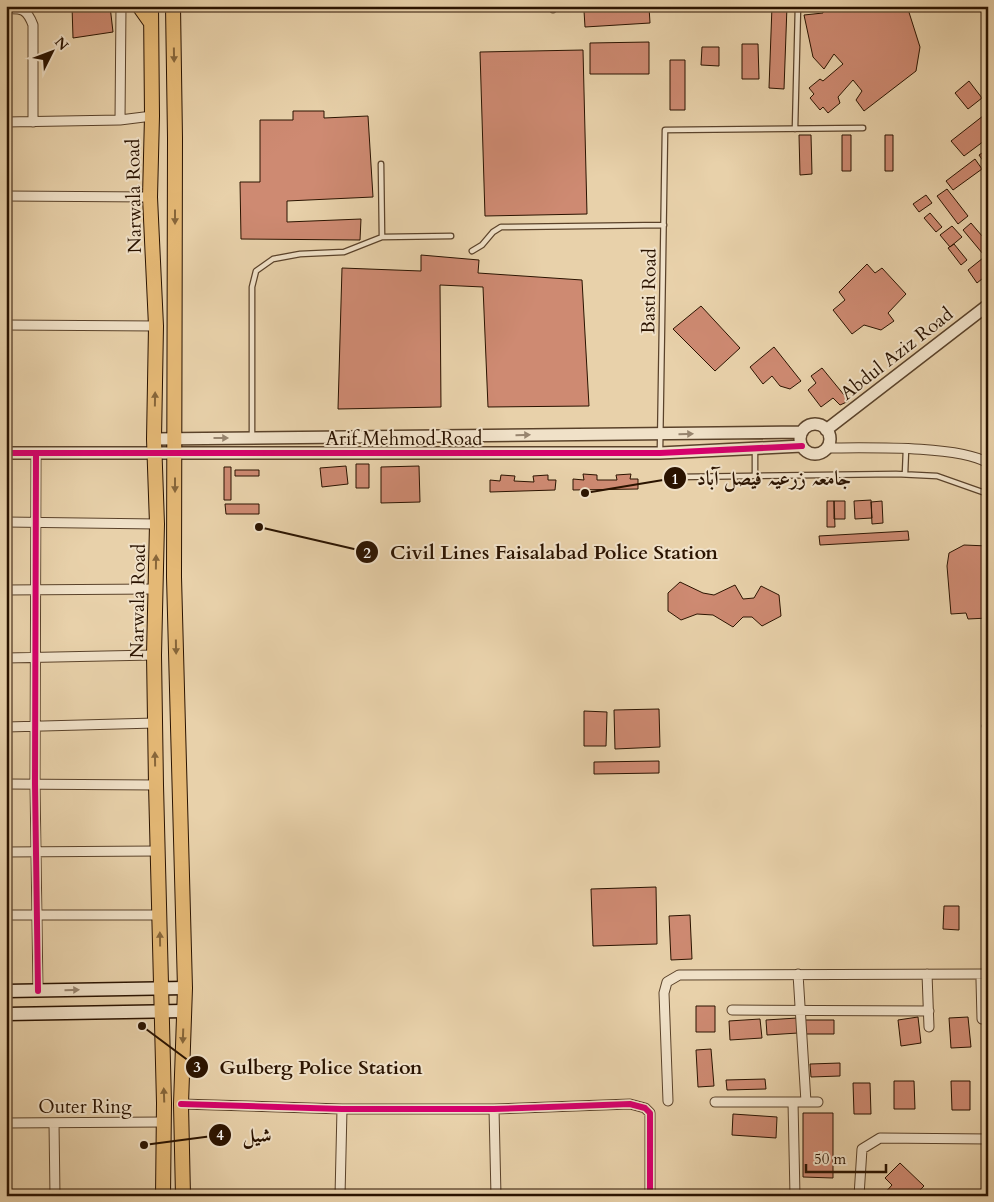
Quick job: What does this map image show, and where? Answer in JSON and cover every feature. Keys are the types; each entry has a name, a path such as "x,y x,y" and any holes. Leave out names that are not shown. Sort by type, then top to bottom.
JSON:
{"main road":[{"path":"139,6 151,23"},
{"name":"Narwala Road","path":"151,6 152,116 150,197 156,326 155,446 157,524 154,654 164,1122 163,1196"},
{"name":"Narwala Road","path":"173,6 175,138 174,577 185,988 181,1104 183,1196"},
{"path":"6,991 185,988"},
{"path":"6,1014 184,1011"}],"street":[{"path":"120,120 121,6"},
{"path":"6,9 20,8 29,15 33,25 33,122"},
{"path":"6,122 120,120 152,116"},
{"path":"6,196 150,197"},
{"name":"Abdul Aziz Road","path":"826,430 988,305"},
{"path":"6,325 156,326"},
{"path":"809,426 822,427 830,438 827,448 823,452 809,453 802,446 800,436 802,432 809,426"},
{"path":"6,453 36,454 175,446 252,438 802,432"},
{"path":"619,434 619,453"},
{"path":"490,436 490,453"},
{"path":"316,437 316,453"},
{"name":"Arif Mehmod Road","path":"175,446 316,453 660,453 802,446"},
{"path":"827,448 906,449 953,453 969,456 988,464"},
{"path":"36,454 37,658 35,784 38,991"},
{"path":"6,522 157,524"},
{"path":"6,590 155,589"},
{"path":"6,658 154,654"},
{"path":"6,727 155,723"},
{"path":"6,784 156,785"},
{"path":"6,852 158,851"},
{"path":"6,915 160,915"},
{"path":"798,974 806,1102"},
{"path":"928,974 929,1027"},
{"path":"668,1101 664,993 667,982 679,975 928,974 984,977 982,1019"},
{"path":"732,1010 929,1011"},
{"path":"715,1102 818,1102"},
{"path":"793,1102 795,1196"},
{"path":"181,1104 342,1109 494,1109 630,1104 645,1108 650,1113 650,1196"},
{"path":"340,1196 342,1109"},
{"path":"494,1109 496,1196"},
{"name":"Outer Ring","path":"6,1123 164,1122"},
{"path":"54,1123 55,1196"},
{"path":"859,1196 862,1149 880,1138 988,1139"}],"lane":[{"path":"798,6 796,129 863,128"},
{"name":"Basti Road","path":"660,453 665,130 796,129"},
{"path":"381,164 382,237"},
{"path":"472,251 482,245 496,229 501,227 664,225"},
{"path":"252,438 252,287 256,271 273,259 300,254 344,252 382,237 452,236"},
{"path":"755,448 755,474"},
{"path":"905,474 906,449"},
{"path":"679,476 905,474 937,476 988,494"},
{"path":"988,717 985,726 988,729"}],"building":[{"path":"72,6 110,6 113,32 73,38"},
{"path":"772,6 787,6 784,89 769,88"},
{"path":"823,6 907,6 920,47 916,71 864,111 856,100 862,91 853,80 838,97 840,103 828,113 823,107 820,110 810,98 814,94 809,88 820,79 823,81 843,64 834,54 824,69 813,57 804,15 823,13"},
{"path":"649,7 650,23 585,27 584,11"},
{"path":"649,42 649,74 590,74 590,43"},
{"path":"742,44 758,44 759,79 742,79"},
{"path":"702,47 719,47 719,66 701,65"},
{"path":"583,50 587,214 485,216 480,52"},
{"path":"670,60 685,60 685,110 670,110"},
{"path":"969,81 982,98 968,109 955,93"},
{"path":"293,111 324,111 324,118 368,116 373,197 287,201 287,222 361,219 360,240 241,239 240,182 260,182 260,120 293,120"},
{"path":"988,112 988,138 964,156 951,141"},
{"path":"799,135 811,135 812,174 800,175"},
{"path":"842,135 851,135 851,171 842,171"},
{"path":"885,135 893,135 893,171 885,171"},
{"path":"988,149 988,164 986,165 979,155"},
{"path":"975,159 982,169 953,190 946,181"},
{"path":"947,189 968,216 958,224 937,196"},
{"path":"926,195 932,203 919,212 913,204"},
{"path":"930,213 942,227 936,232 924,218"},
{"path":"971,223 988,243 988,251 983,254 963,230"},
{"path":"952,226 962,237 950,247 940,235"},
{"path":"954,244 967,260 961,265 948,248"},
{"path":"988,254 988,274 977,283 968,270"},
{"path":"421,255 479,260 478,273 582,280 589,406 488,407 483,287 440,285 441,407 338,409 342,268 421,271"},
{"path":"867,264 875,273 882,268 906,294 888,313 894,321 881,330 864,325 852,334 833,310 845,300 839,292"},
{"path":"701,306 740,348 715,371 673,329"},
{"path":"774,347 801,381 790,389 780,386 772,376 763,384 750,367"},
{"path":"822,368 849,401 840,405 833,398 821,407 808,390 816,383 811,376"},
{"path":"356,464 369,464 369,488 356,488"},
{"path":"346,466 348,484 322,487 320,468"},
{"path":"419,466 420,502 381,503 381,467"},
{"path":"224,467 231,467 231,500 224,500"},
{"path":"235,470 259,470 259,476 235,476"},
{"path":"583,474 597,475 597,480 617,480 616,475 631,474 630,479 638,479 638,489 573,490 573,479 584,480"},
{"path":"501,475 515,476 514,481 534,482 533,476 548,475 548,480 556,480 555,490 490,492 490,480 500,481"},
{"path":"871,500 872,518 855,519 854,501"},
{"path":"827,501 834,501 835,527 827,527"},
{"path":"834,501 845,501 845,519 834,519"},
{"path":"882,501 883,523 872,524 871,502"},
{"path":"225,504 259,504 259,514 226,514"},
{"path":"908,531 909,540 820,545 819,536"},
{"path":"964,545 988,546 988,618 968,619 966,613 951,614 947,566 949,553"},
{"path":"680,582 703,593 714,595 735,585 743,599 754,598 761,586 779,595 781,616 762,626 752,617 743,617 733,627 713,615 697,614 681,620 668,611 668,593"},
{"path":"659,709 660,747 615,749 614,710"},
{"path":"584,711 607,712 606,746 584,746"},
{"path":"659,761 659,773 594,774 594,762"},
{"path":"656,887 657,944 593,946 591,889"},
{"path":"985,903 988,903 988,928 984,928"},
{"path":"944,906 959,906 959,930 943,929"},
{"path":"690,915 692,959 671,960 669,916"},
{"path":"696,1006 715,1006 715,1032 696,1032"},
{"path":"918,1017 921,1043 901,1046 898,1020"},
{"path":"968,1017 971,1047 951,1048 949,1018"},
{"path":"797,1018 798,1033 767,1035 766,1020"},
{"path":"760,1019 762,1038 730,1040 729,1021"},
{"path":"804,1020 834,1020 834,1034 804,1034"},
{"path":"711,1049 714,1086 698,1087 696,1050"},
{"path":"840,1063 840,1076 811,1077 810,1064"},
{"path":"765,1079 766,1089 727,1090 726,1080"},
{"path":"894,1081 914,1081 915,1109 894,1109"},
{"path":"951,1081 970,1081 970,1110 952,1110"},
{"path":"853,1083 870,1083 871,1114 854,1114"},
{"path":"803,1113 833,1113 833,1178 803,1177"},
{"path":"733,1114 777,1117 776,1138 732,1135"},
{"path":"900,1163 924,1186 914,1196 882,1196 892,1185 885,1178"}],"cycle path":[{"path":"6,453 660,453 802,446"},
{"path":"36,454 35,784 38,991"},
{"path":"181,1104 342,1109 494,1109 630,1104 645,1108 650,1113 650,1196"}],"place":[{"name":"جامعہ زرعیہ فیصل آباد","path":"585,493"},
{"name":"Civil Lines Faisalabad Police Station","path":"259,527"},
{"name":"Gulberg Police Station","path":"142,1026"},
{"name":"شیل","path":"144,1145"}]}
